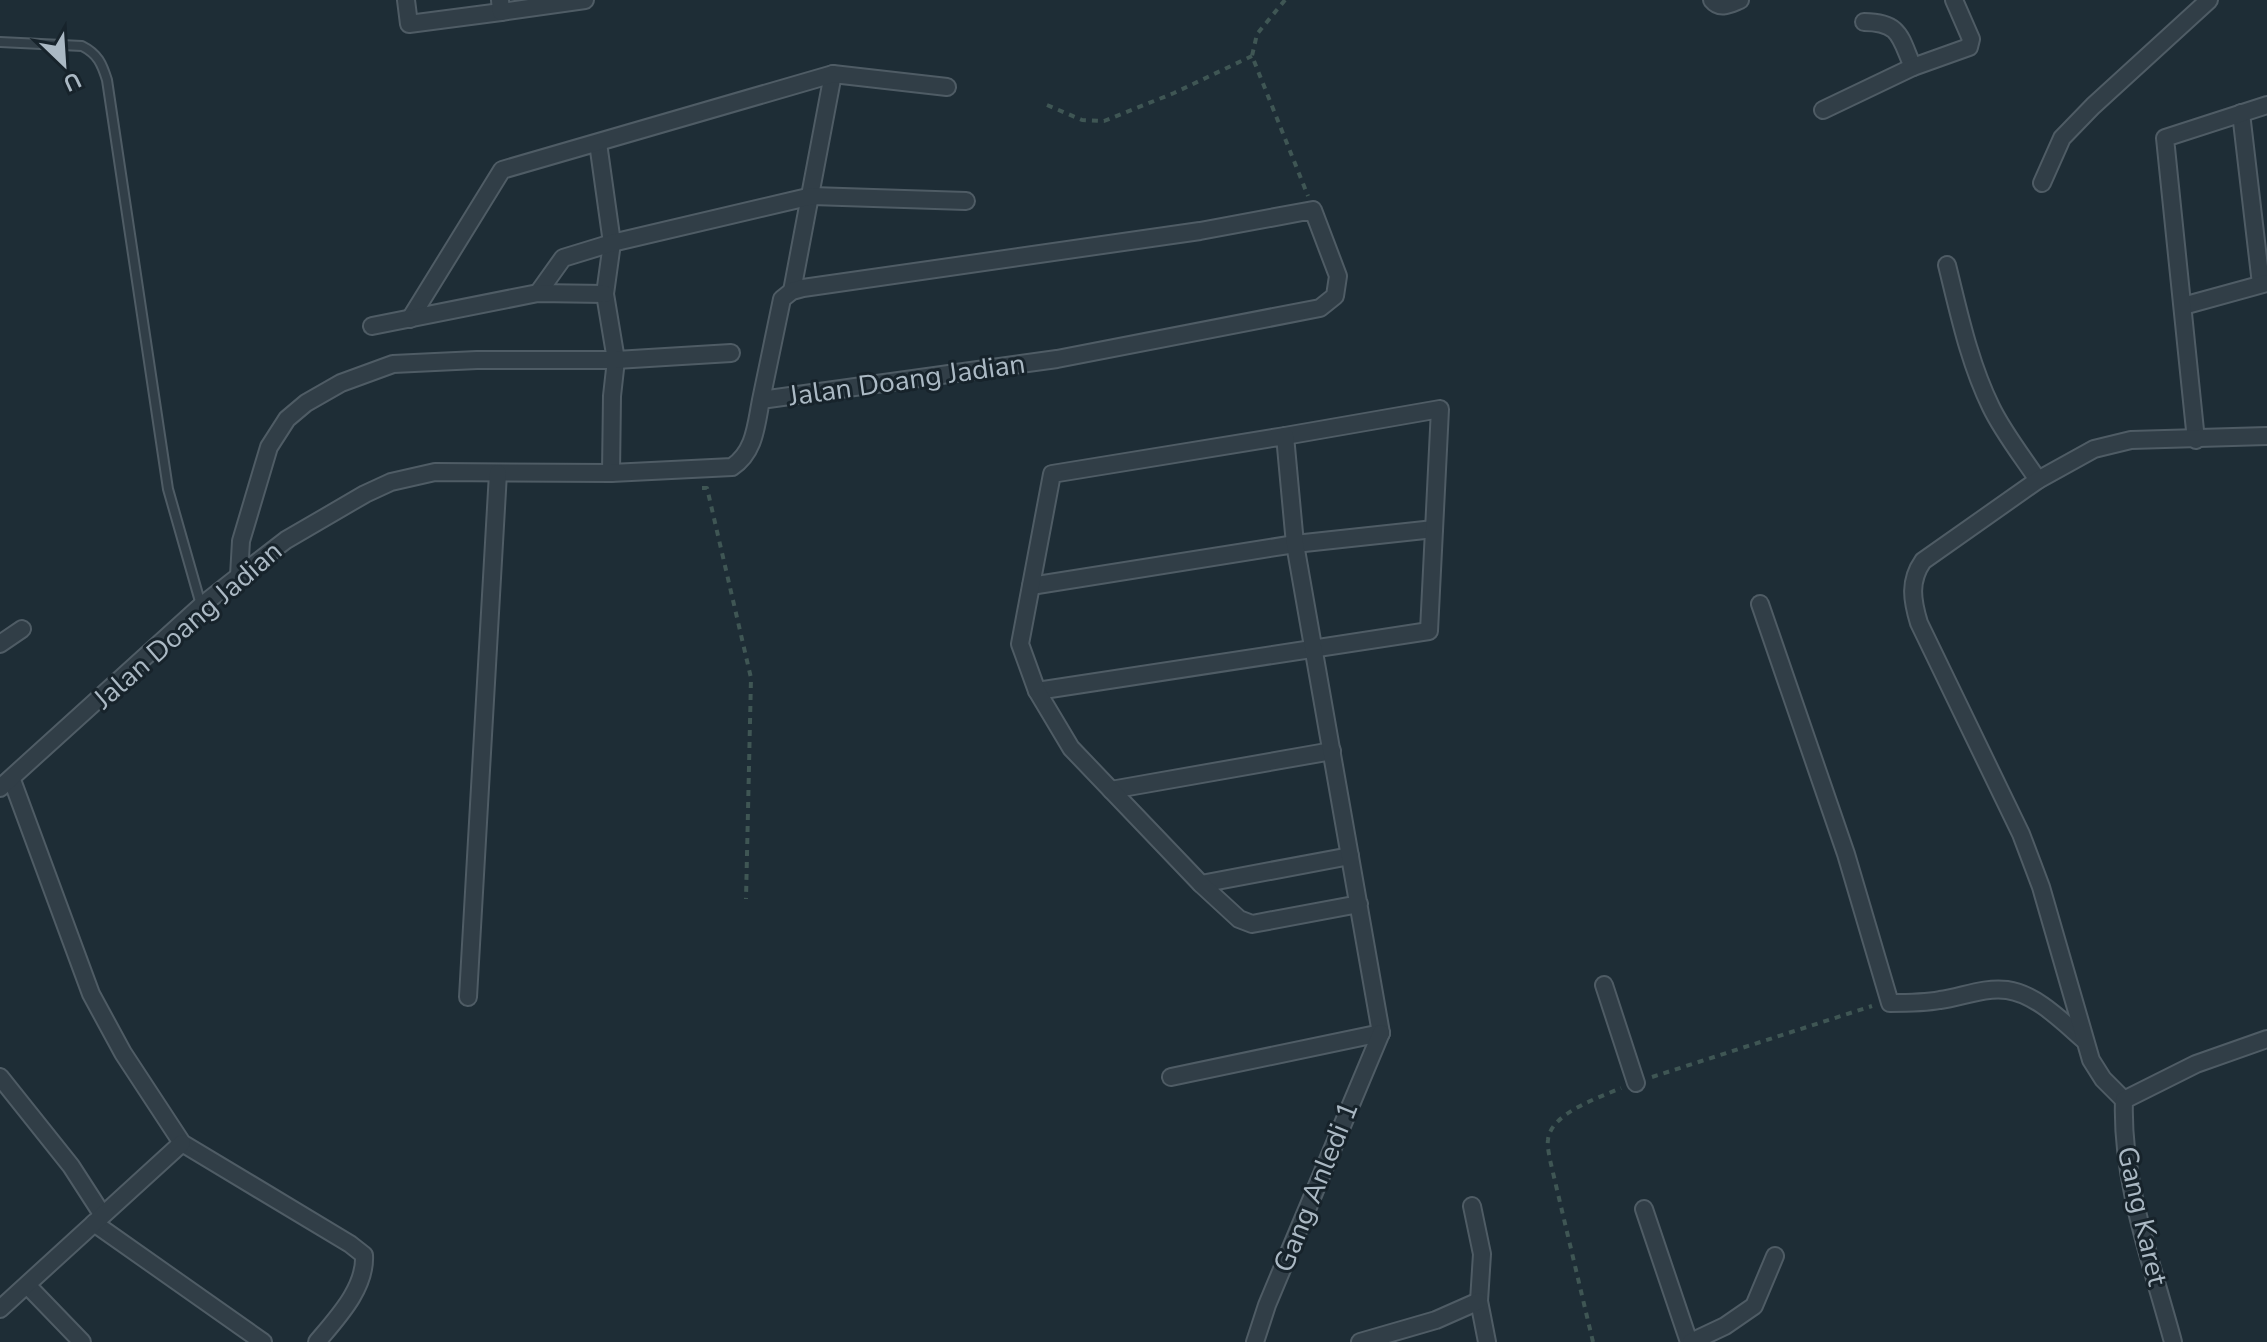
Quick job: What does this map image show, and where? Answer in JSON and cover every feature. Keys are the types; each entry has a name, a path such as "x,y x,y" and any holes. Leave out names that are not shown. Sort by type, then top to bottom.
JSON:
{"street":[{"path":"406,0 409,24 500,6 585,0"},
{"path":"1712,0 1723,6 1740,0"},
{"path":"1823,110 1913,67 1969,47 1972,42 1954,0"},
{"path":"2042,183 2062,138 2209,0"},
{"path":"1864,22 1885,23 1895,31 1913,67"},
{"path":"792,291 833,74"},
{"path":"410,319 502,170 833,74 947,87"},
{"path":"2196,440 2165,138 2267,105"},
{"path":"2183,306 2264,283 2241,113"},
{"path":"598,143 612,243 605,294 616,360 612,396 611,473"},
{"path":"538,293 563,258 612,243 812,196 966,201"},
{"path":"761,400 777,311 782,299 792,291 1200,231 1313,210"},
{"name":"Jalan Doang Jadian","path":"6,784 201,606 239,576 286,540 391,482 435,472 611,473 732,467 747,455 752,444 761,400 1057,359 1320,308 1335,296 1338,276 1313,210"},
{"path":"1947,265 1964,336 1986,396 2038,480"},
{"path":"372,326 538,293 605,294"},
{"path":"239,576 241,541 269,447 287,419 306,403 341,383 393,364 477,360 616,360 731,353"},
{"path":"1037,691 1429,631 1440,409 1052,474 1020,644 1037,691 1071,748 1201,884 1239,919 1252,924 1359,904"},
{"path":"1171,1077 1381,1033 1295,544 1285,436"},
{"path":"2267,436 2131,440 2094,449 2038,480 1923,561 1916,572 1913,602 1919,623 2021,834 2041,887 2091,1060 2103,1079 2124,1100 2196,1064 2267,1039"},
{"path":"468,997 498,473"},
{"path":"1031,586 1295,544 1434,529"},
{"path":"1760,604 1846,854 1890,1003 1939,1001 1981,991 2008,990 2055,1015 2085,1041"},
{"path":"0,644 22,629"},
{"path":"1111,790 1332,751"},
{"path":"6,784 91,994 123,1053 182,1143 364,1255 365,1269 358,1287 321,1341"},
{"path":"1201,884 1350,856"},
{"path":"1604,985 1636,1083"},
{"name":"Gang Anledi 1","path":"1255,1342 1267,1305 1381,1033"},
{"path":"0,1077 71,1166 98,1219 263,1342"},
{"name":"Gang Karet","path":"2124,1100 2122,1136 2130,1180 2173,1342"},
{"path":"0,1309 182,1143"},
{"path":"1472,1206 1482,1254 1479,1301 1487,1342"},
{"path":"1644,1209 1690,1342 1725,1326 1754,1306 1775,1256"},
{"path":"27,1285 82,1342"},
{"path":"1360,1342 1436,1320 1479,1301"}],"lane":[{"path":"0,42 82,46 92,51 107,80 168,489 201,606"}],"path":[{"path":"1285,0 1257,34 1252,56 1313,210"},
{"path":"1047,105 1082,120 1104,121 1174,93 1252,56"},
{"path":"692,488 707,488 751,678 746,899"},
{"path":"1593,1342 1550,1160 1547,1137 1556,1123 1574,1109 1636,1083 1819,1022 1890,1003"}]}
